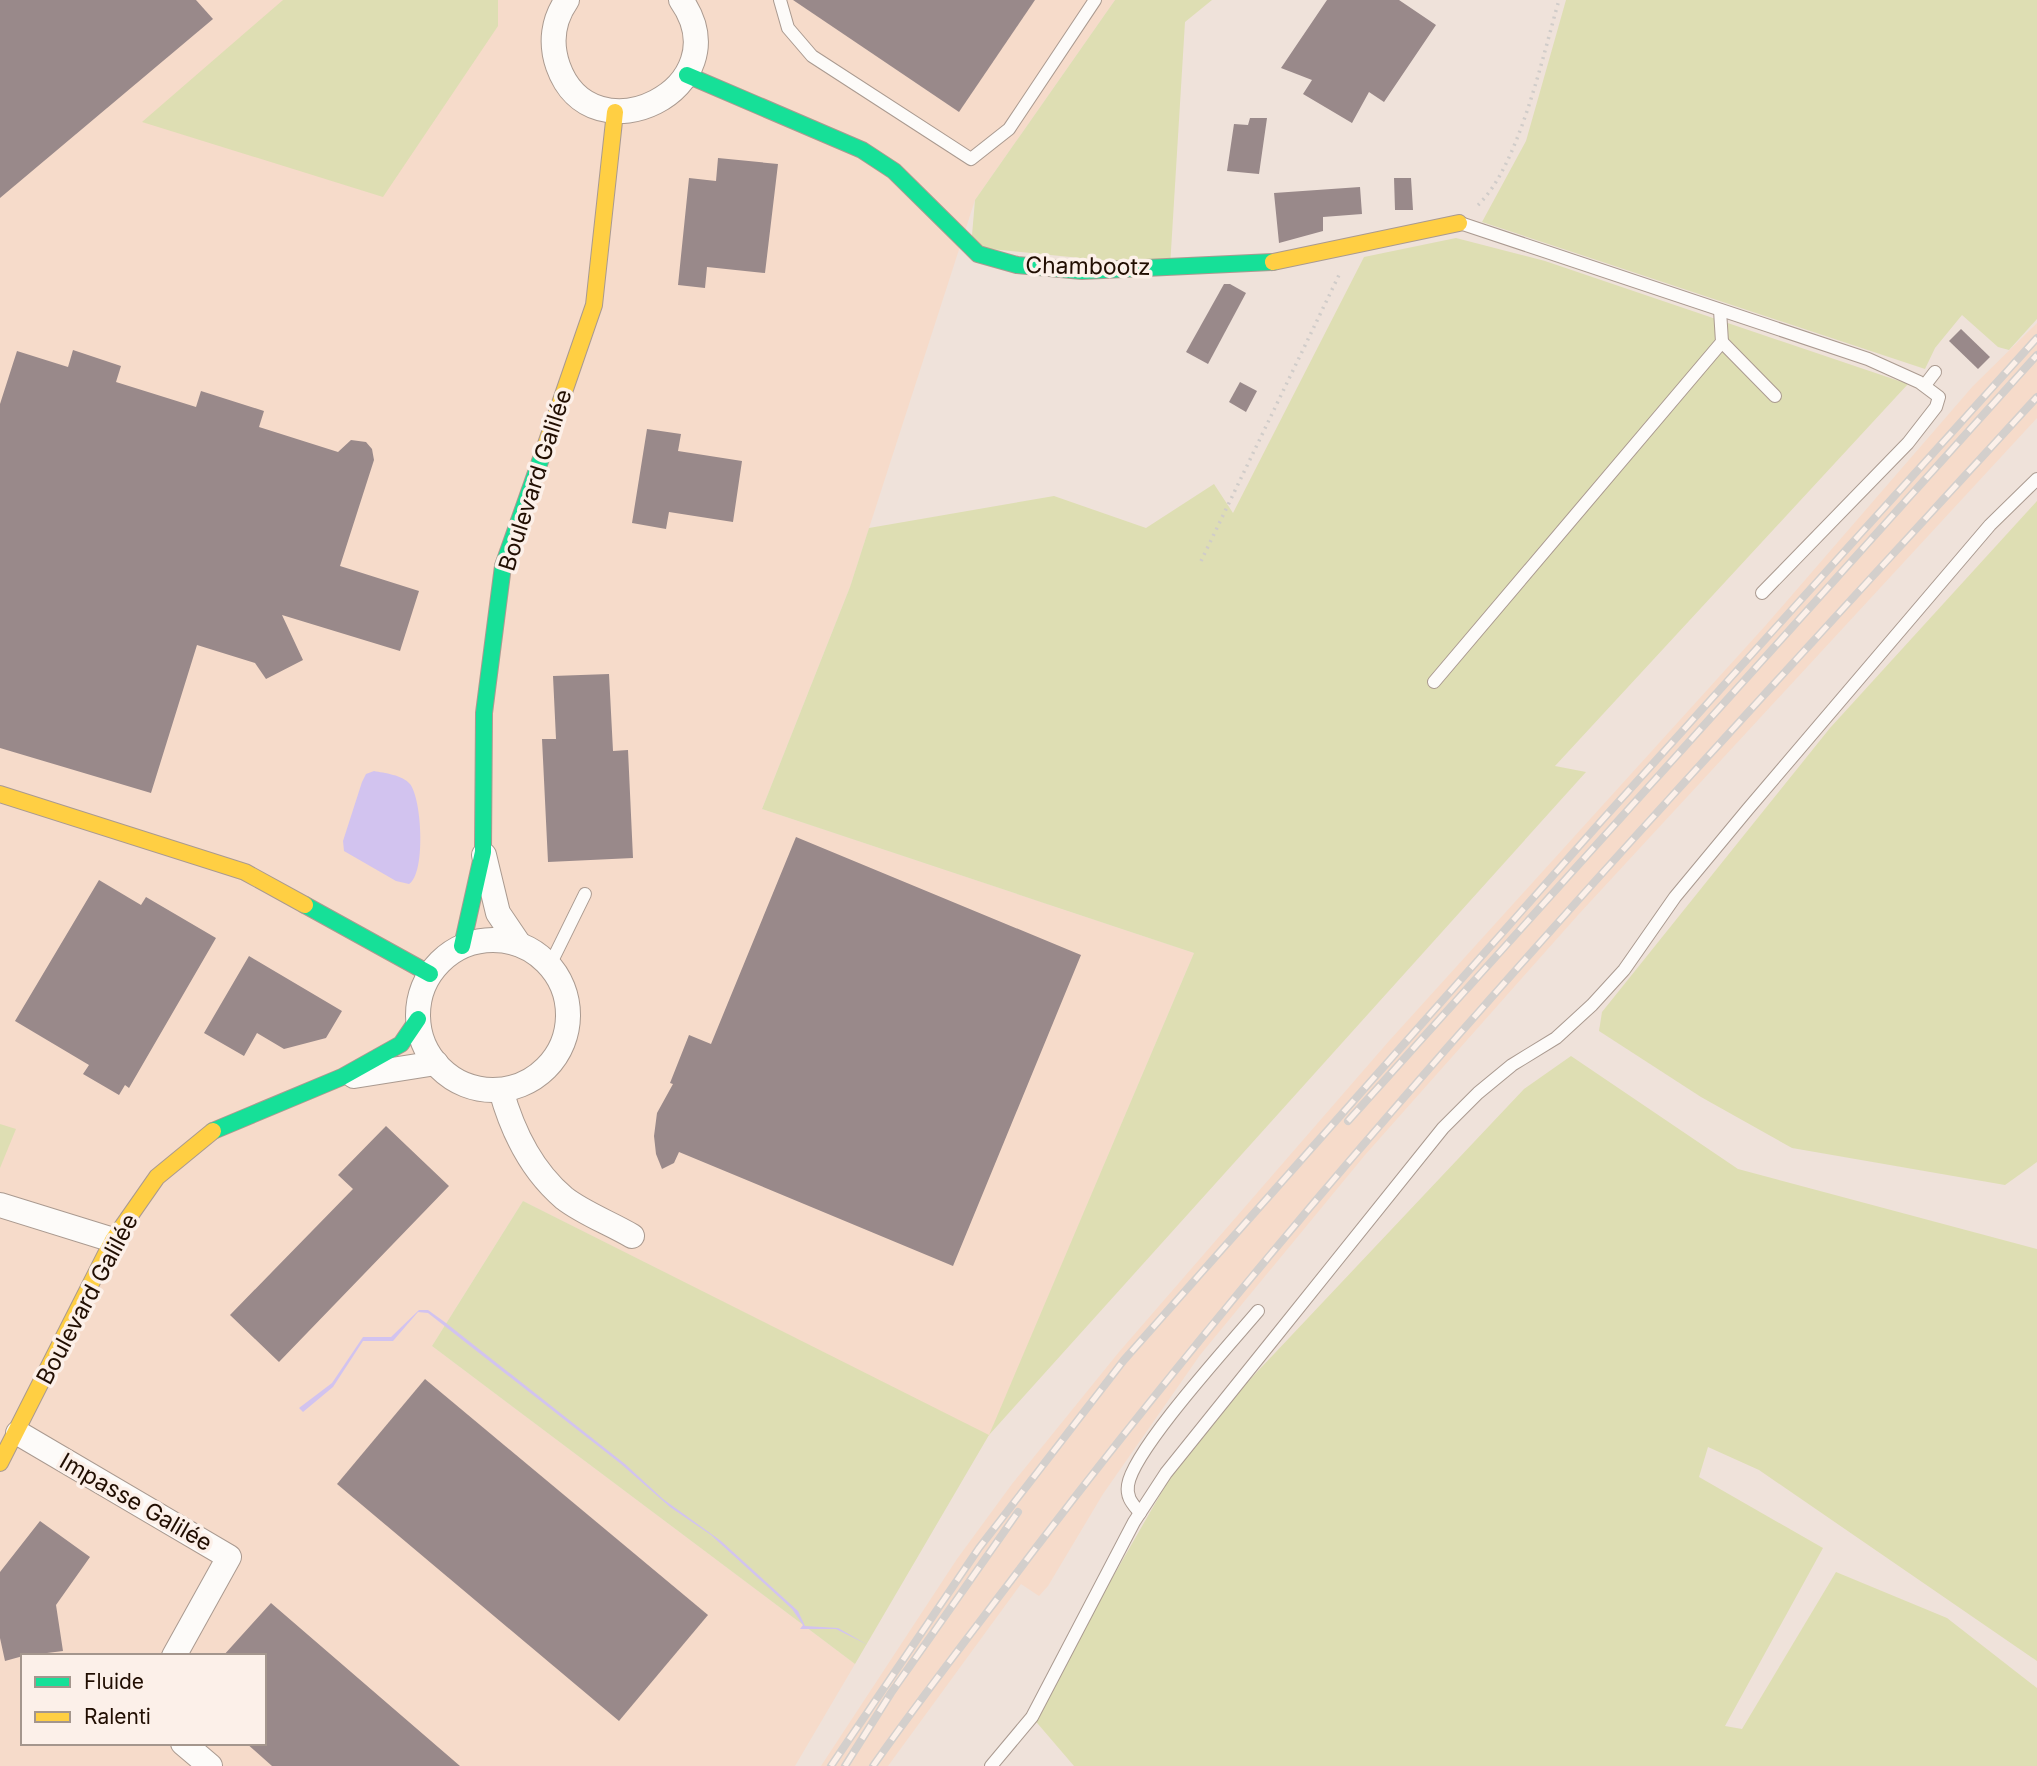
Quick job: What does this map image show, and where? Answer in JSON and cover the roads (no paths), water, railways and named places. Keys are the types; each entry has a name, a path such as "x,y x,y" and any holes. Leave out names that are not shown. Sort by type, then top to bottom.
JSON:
{"street":[{"path":"567,0 553,32 554,54 561,75 575,93 594,105 615,112 643,110 669,96 687,75 694,54 695,32 689,10 681,0"},
{"name":"Chambootz","path":"687,75 862,150 894,171 978,254 1017,265 1082,271 1281,262 1346,245 1459,223"},
{"name":"Boulevard Galilée","path":"462,946 483,852 484,713 503,566 593,305 615,112"},
{"path":"0,794 245,872 430,974"},
{"name":"Boulevard Galilée","path":"483,852 498,913 519,944"},
{"path":"481,941 519,944 550,965 563,985 569,1008 567,1031 559,1053 544,1071 524,1084 501,1090 477,1088 454,1080 436,1063 423,1043 418,1019 420,996 430,974 444,958 462,946 481,941"},
{"name":"Boulevard Galilée","path":"0,1463 18,1433 113,1240 157,1177 218,1127 342,1077 401,1044 418,1019"},
{"name":"Boulevard Galilée","path":"342,1077 436,1063"},
{"path":"501,1090 512,1130 528,1156 564,1197 632,1236"},
{"path":"0,1205 113,1240"},
{"name":"Impasse Galilée","path":"18,1433 229,1557 175,1654"},
{"path":"185,1745 210,1766"}],"lane":[{"path":"780,0 789,28 812,56 971,159 1009,129 1095,0"},
{"path":"1459,223 1868,359 1925,385 1939,397 1936,407 1915,434 1762,593"},
{"path":"1720,310 1722,342 1775,396"},
{"path":"1434,682 1722,342"},
{"path":"1925,385 1935,372"},
{"path":"991,1766 1032,1717 1140,1513 1166,1473 1443,1128 1504,1072 1556,1038 1616,979 1675,897 1748,809 1990,525 2037,480"},
{"path":"550,965 584,894"},
{"path":"1140,1513 1128,1498 1128,1483 1135,1466 1160,1429 1258,1311"}],"railway":[{"path":"831,1766 979,1548 1124,1360 1604,818 2037,338"},
{"path":"1348,1121 2037,355"},
{"path":"873,1766 1138,1416 1386,1118 1644,827 2037,397"},
{"path":"845,1766 891,1693 1018,1512"}]}
